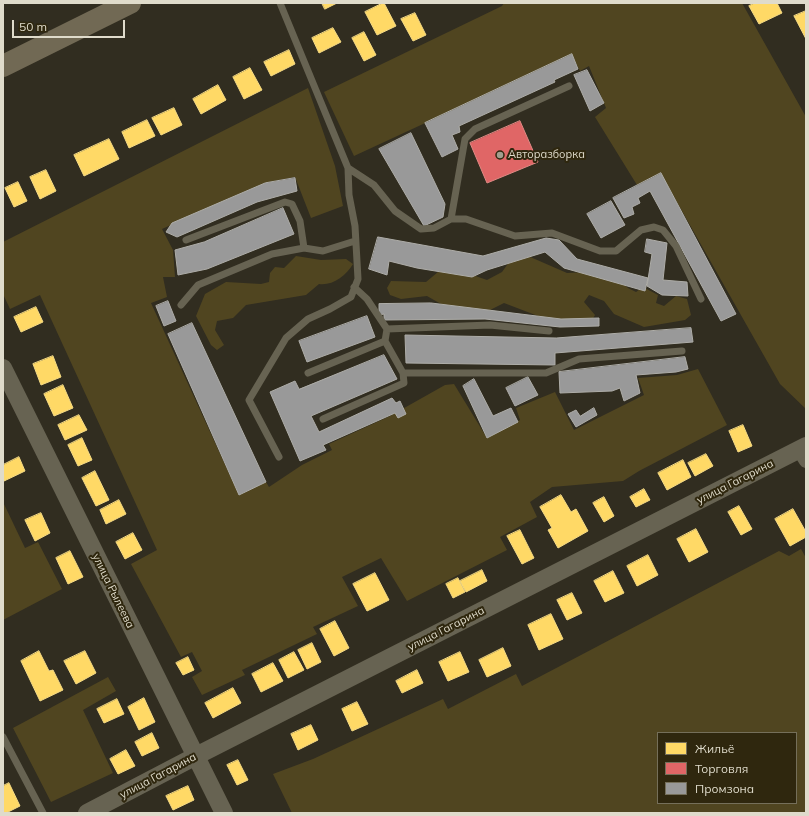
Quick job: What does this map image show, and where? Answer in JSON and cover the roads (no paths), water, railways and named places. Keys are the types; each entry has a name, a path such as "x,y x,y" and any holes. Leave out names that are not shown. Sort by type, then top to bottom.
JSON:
{"main road":[{"path":"3,66 130,3"}],"street":[{"name":"улица Рылеева","path":"3,368 224,813"},
{"name":"улица Гагарина","path":"87,813 196,756 804,452"}],"lane":[{"path":"279,457 249,400 286,338 308,319 330,309 351,296 358,279 355,226 349,195 348,168 280,3"},
{"path":"451,218 465,139 475,129 569,86"},
{"path":"348,168 374,185 396,211 421,229 434,228 451,218 466,219 515,236 552,233 600,251 616,251 641,230 654,227 662,230 676,246 701,299"},
{"path":"186,240 285,202 292,204 300,221 304,248"},
{"path":"181,305 198,285 272,254 304,248 323,250 356,241"},
{"path":"323,419 404,383 403,372 385,341 387,329 367,299 354,287"},
{"path":"387,329 490,325 549,331"},
{"path":"308,373 385,341"},
{"path":"403,372 546,373 579,359 682,351"},
{"path":"3,737 43,813"}],"place":[{"name":"Авторазборка","path":"500,155"}]}
